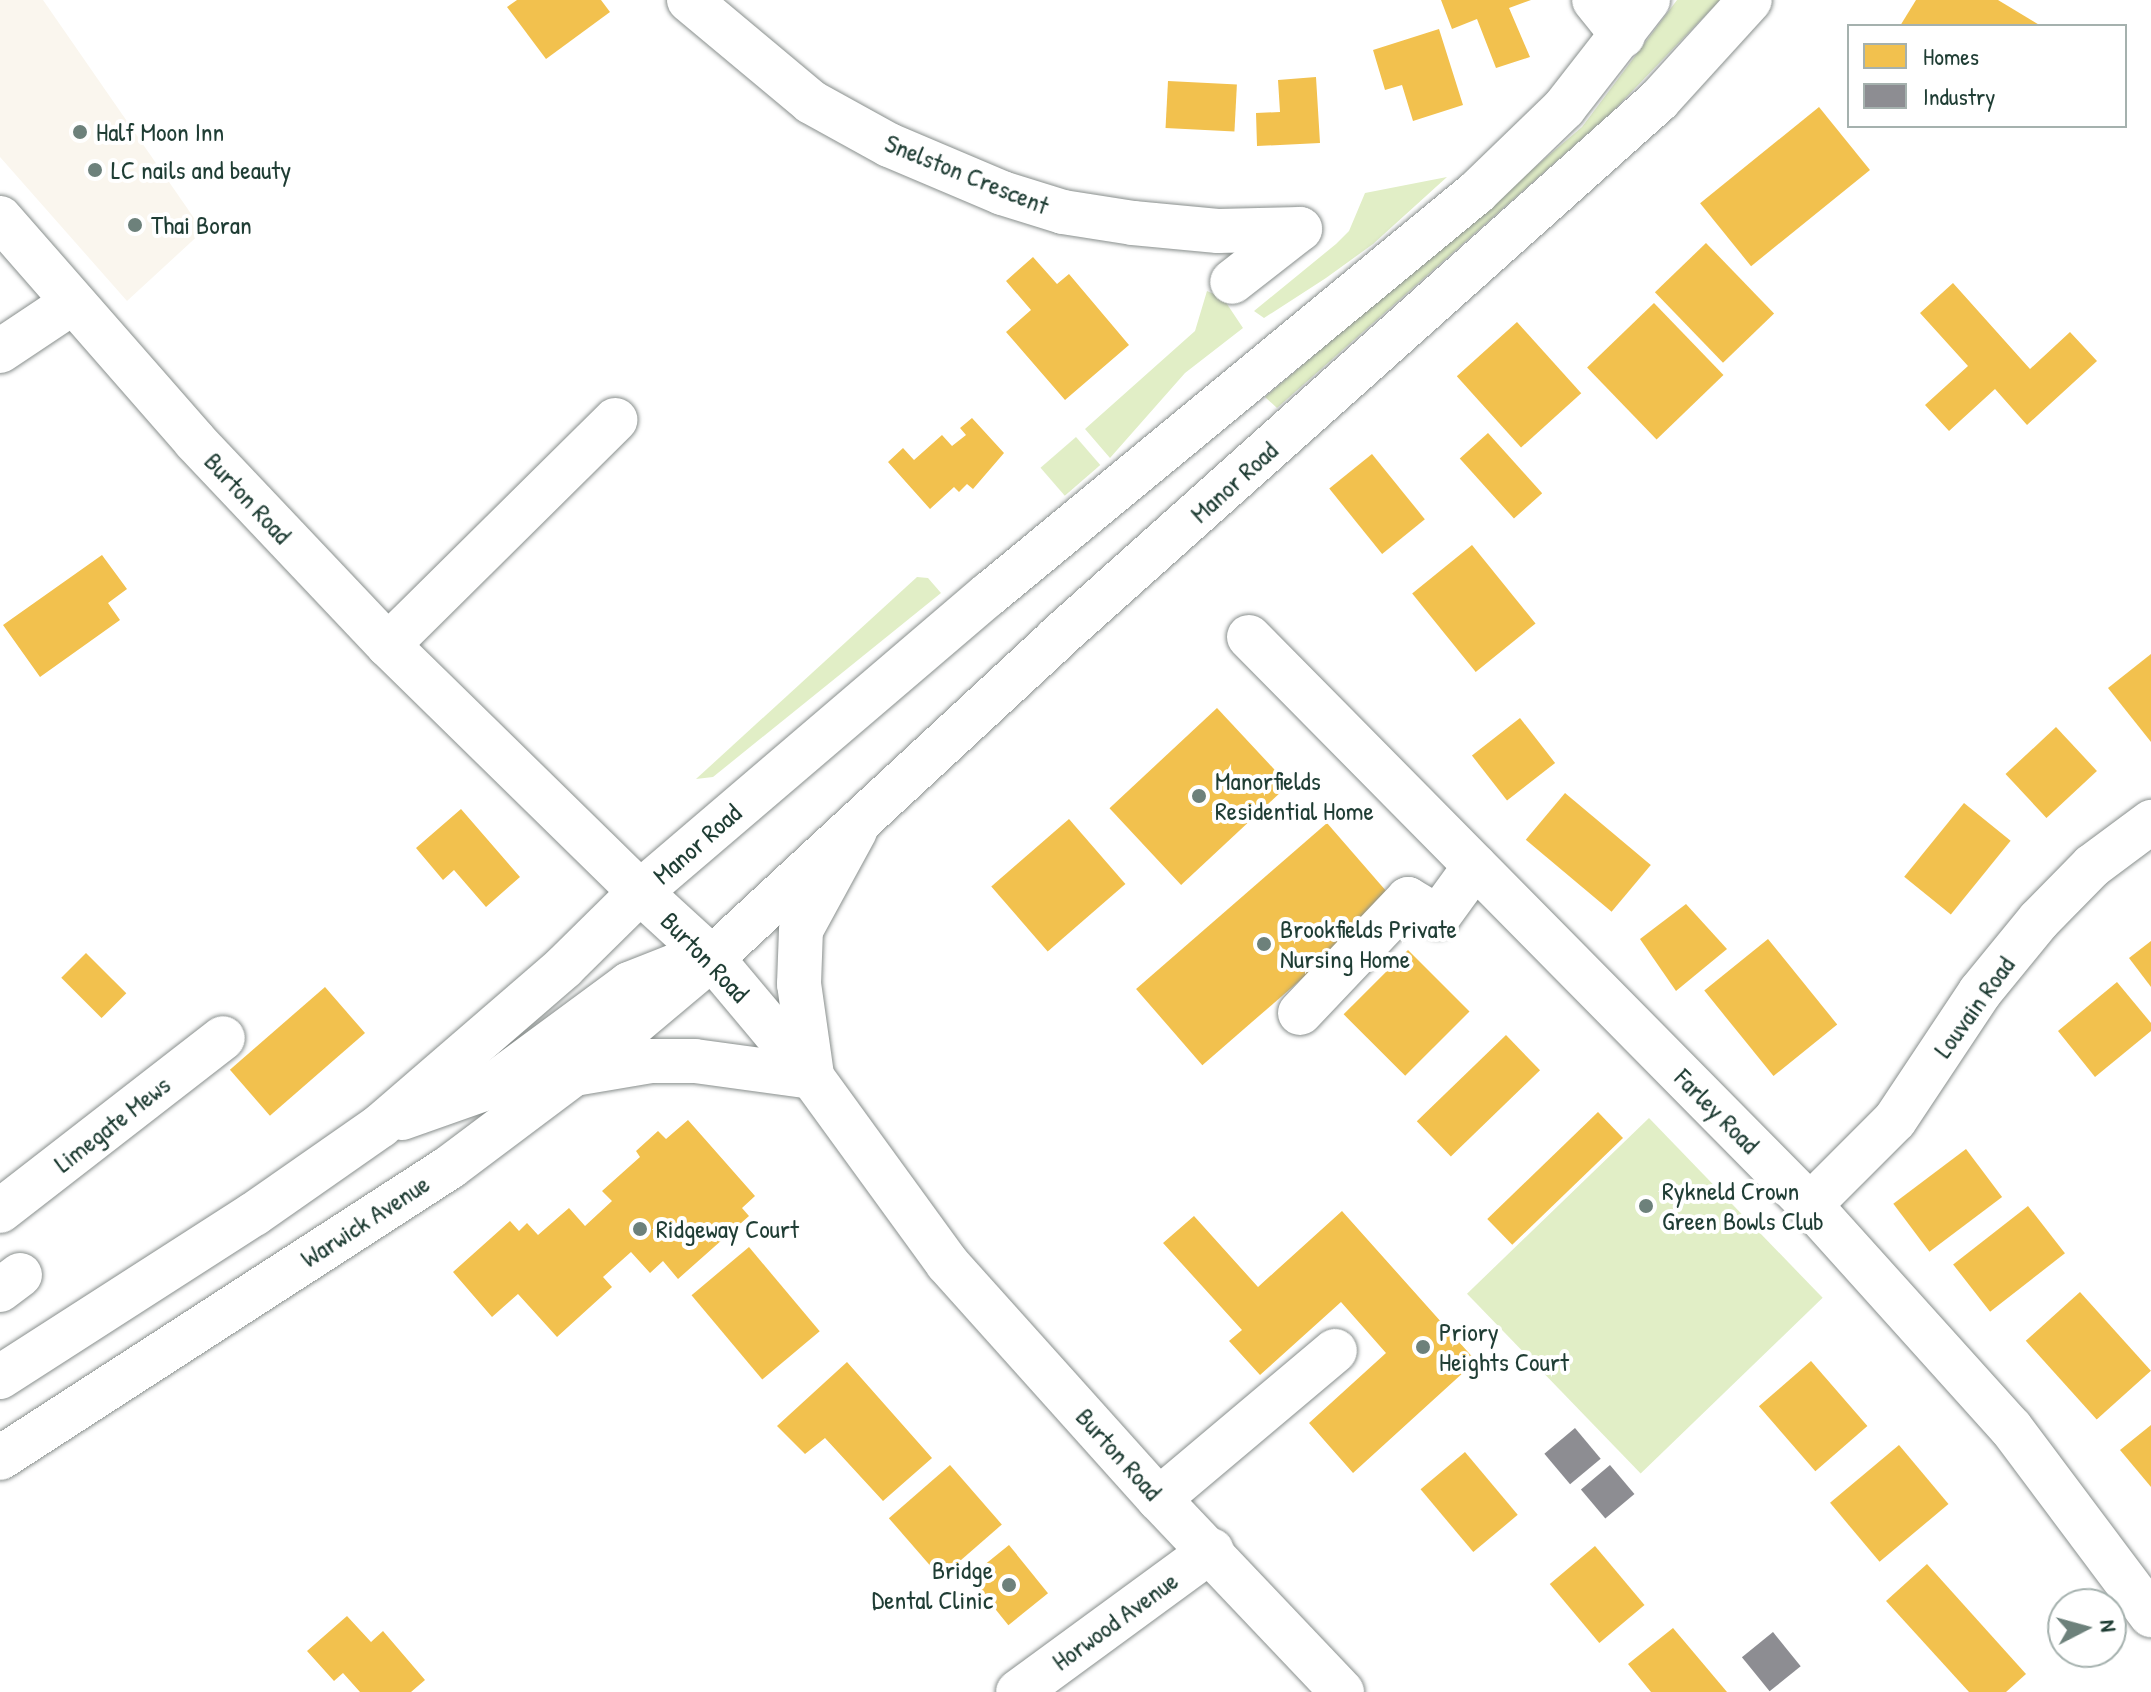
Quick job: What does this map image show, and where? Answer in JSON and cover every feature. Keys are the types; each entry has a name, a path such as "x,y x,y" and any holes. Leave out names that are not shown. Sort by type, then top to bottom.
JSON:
{"main road":[{"name":"Snelston Crescent","path":"689,0 811,102 889,145 1002,193 1063,212 1133,223 1218,231 1300,229 1232,282"},
{"path":"1594,0 1623,36"},
{"name":"Manor Road","path":"640,892 1170,442 1477,192 1564,108 1648,0"},
{"name":"Manor Road","path":"712,958 1659,100 1750,0"},
{"name":"Burton Road","path":"0,218 72,303 388,645 640,892 712,958 812,1077 947,1263 1159,1499 1212,1550 1342,1692"},
{"path":"0,351 72,303"},
{"path":"388,645 615,420"},
{"name":"Farley Road","path":"1249,637 1810,1205 2011,1428 2151,1615"},
{"path":"574,1074 639,1062 695,1061 812,1077 799,984 801,930 862,819"},
{"name":"Louvain Road","path":"1810,1205 1895,1120 1980,992 2039,920 2092,866 2151,822"},
{"path":"1300,1013 1408,899 1438,917 1475,866"},
{"path":"0,1377 254,1214 380,1126 564,967 640,892"},
{"path":"380,1126 490,1087 629,984 673,964 712,958"},
{"name":"Warwick Avenue","path":"0,1458 450,1167 574,1074 712,958"},
{"name":"Limegate Mews","path":"0,1211 223,1038"},
{"path":"1159,1499 1335,1351"},
{"name":"Horwood Avenue","path":"1018,1692 1212,1550"}],"shaded area":[{"path":"0,0 43,0 203,231 127,301 0,157"}],"green space":[{"path":"1677,0 1720,0 1613,111 1277,408 1265,397 1582,127"},
{"path":"1447,177 1373,244 1326,278 1264,318 1254,311 1349,231 1365,193"},
{"path":"1207,291 1223,298 1243,328 1185,373 1110,458 1085,429 1195,331"},
{"path":"1076,437 1100,465 1065,496 1041,468"},
{"path":"917,577 928,578 941,593 713,777 696,779"},
{"name":"Rykneld Crown Green Bowls Club","path":"1649,1118 1823,1298 1641,1474 1467,1294"}],"building: Homes":[{"path":"517,0 601,0 610,12 546,59 507,7"},
{"path":"1441,0 1531,0 1509,8 1530,57 1496,68 1477,19 1452,29"},
{"path":"1916,0 1998,0 2038,24 1901,24"},
{"path":"1439,29 1463,105 1413,121 1402,85 1385,90 1373,50"},
{"path":"1316,77 1320,143 1257,146 1256,113 1280,112 1278,80"},
{"path":"1168,81 1237,85 1234,132 1166,128"},
{"path":"1819,107 1870,170 1751,266 1700,203"},
{"path":"1706,243 1774,313 1723,363 1655,292"},
{"path":"1033,257 1057,284 1069,274 1129,345 1065,400 1006,332 1031,310 1006,281"},
{"path":"1953,283 2030,369 2070,332 2097,361 2027,425 1995,389 1949,431 1925,405 1968,366 1920,313"},
{"path":"1654,303 1723,375 1657,440 1587,368"},
{"path":"1517,322 1581,393 1521,448 1457,376"},
{"path":"972,418 1004,453 973,489 967,484 959,492 954,487 930,509 888,462 903,448 914,460 942,435 952,446 966,435 960,428"},
{"path":"1488,433 1542,493 1514,519 1460,458"},
{"path":"1372,454 1425,519 1382,554 1329,489"},
{"path":"1472,545 1536,623 1476,672 1412,593"},
{"path":"102,555 127,589 108,603 120,620 40,677 3,625"},
{"path":"2151,654 2151,742 2108,688"},
{"name":"Manorfields Residential Home","path":"1217,708 1289,785 1181,885 1109,808"},
{"path":"1520,718 1555,763 1507,800 1472,756"},
{"path":"2056,727 2097,771 2046,818 2006,774"},
{"path":"1565,793 1651,865 1612,912 1526,840"},
{"path":"1964,803 2011,841 1951,915 1904,877"},
{"path":"461,809 520,877 486,907 454,870 443,880 416,848"},
{"path":"1069,819 1125,884 1048,951 991,887"},
{"name":"Brookfields Private Nursing Home","path":"1327,823 1393,899 1202,1065 1136,989"},
{"path":"1686,904 1727,949 1676,991 1640,939"},
{"path":"1768,939 1837,1024 1773,1076 1704,991"},
{"path":"2151,941 2151,987 2129,958"},
{"path":"1408,950 1470,1012 1405,1076 1344,1014"},
{"path":"86,953 126,993 102,1018 61,978"},
{"path":"2117,982 2151,1023 2151,1031 2095,1077 2058,1031"},
{"path":"325,987 365,1033 270,1116 230,1070"},
{"path":"1506,1035 1540,1070 1451,1156 1417,1121"},
{"path":"1598,1112 1623,1138 1512,1245 1487,1219"},
{"name":"Ridgeway Court","path":"688,1120 755,1196 742,1208 749,1216 678,1279 663,1261 650,1273 631,1252 603,1277 612,1287 557,1337 518,1294 492,1317 453,1272 510,1221 519,1231 527,1223 538,1235 569,1208 585,1226 612,1201 602,1191 640,1157 636,1151 658,1131 666,1139"},
{"path":"1966,1149 2002,1197 1929,1252 1893,1204"},
{"path":"2028,1206 2065,1253 1990,1312 1953,1264"},
{"name":"Priory Heights Court","path":"1342,1211 1476,1361 1353,1473 1309,1423 1386,1353 1341,1302 1260,1375 1229,1341 1242,1330 1163,1243 1194,1216 1258,1287"},
{"path":"749,1247 820,1331 762,1379 692,1295"},
{"path":"2080,1292 2151,1371 2097,1420 2026,1341"},
{"path":"1811,1361 1867,1426 1815,1471 1759,1406"},
{"path":"847,1362 932,1458 883,1501 825,1438 805,1454 777,1426"},
{"path":"2151,1425 2151,1487 2120,1450"},
{"path":"1899,1445 1948,1504 1880,1562 1830,1503"},
{"path":"1465,1452 1518,1515 1473,1552 1421,1489"},
{"path":"950,1465 1002,1525 941,1578 889,1518"},
{"name":"Bridge Dental Clinic","path":"1009,1545 1048,1593 1008,1625 969,1577"},
{"path":"1595,1546 1644,1605 1599,1643 1550,1584"},
{"path":"1927,1564 2026,1674 2006,1692 1969,1692 1886,1601"},
{"path":"347,1616 371,1642 383,1631 425,1680 411,1692 360,1692 343,1673 334,1681 307,1651"},
{"path":"1673,1628 1727,1692 1651,1692 1628,1664"}],"building: Industry":[{"path":"1575,1428 1601,1459 1570,1484 1544,1454"},
{"path":"1610,1465 1634,1494 1605,1519 1581,1489"},
{"path":"1773,1632 1801,1666 1770,1691 1742,1657"}],"place":[{"name":"Half Moon Inn","path":"80,132"},
{"name":"LC nails and beauty","path":"95,170"},
{"name":"Thai Boran","path":"135,225"},
{"name":"Manorfields Residential Home","path":"1199,796"},
{"name":"Brookfields Private Nursing Home","path":"1264,944"},
{"name":"Rykneld Crown Green Bowls Club","path":"1646,1206"},
{"name":"Ridgeway Court","path":"640,1229"},
{"name":"Priory Heights Court","path":"1423,1347"},
{"name":"Bridge Dental Clinic","path":"1009,1585"}]}
